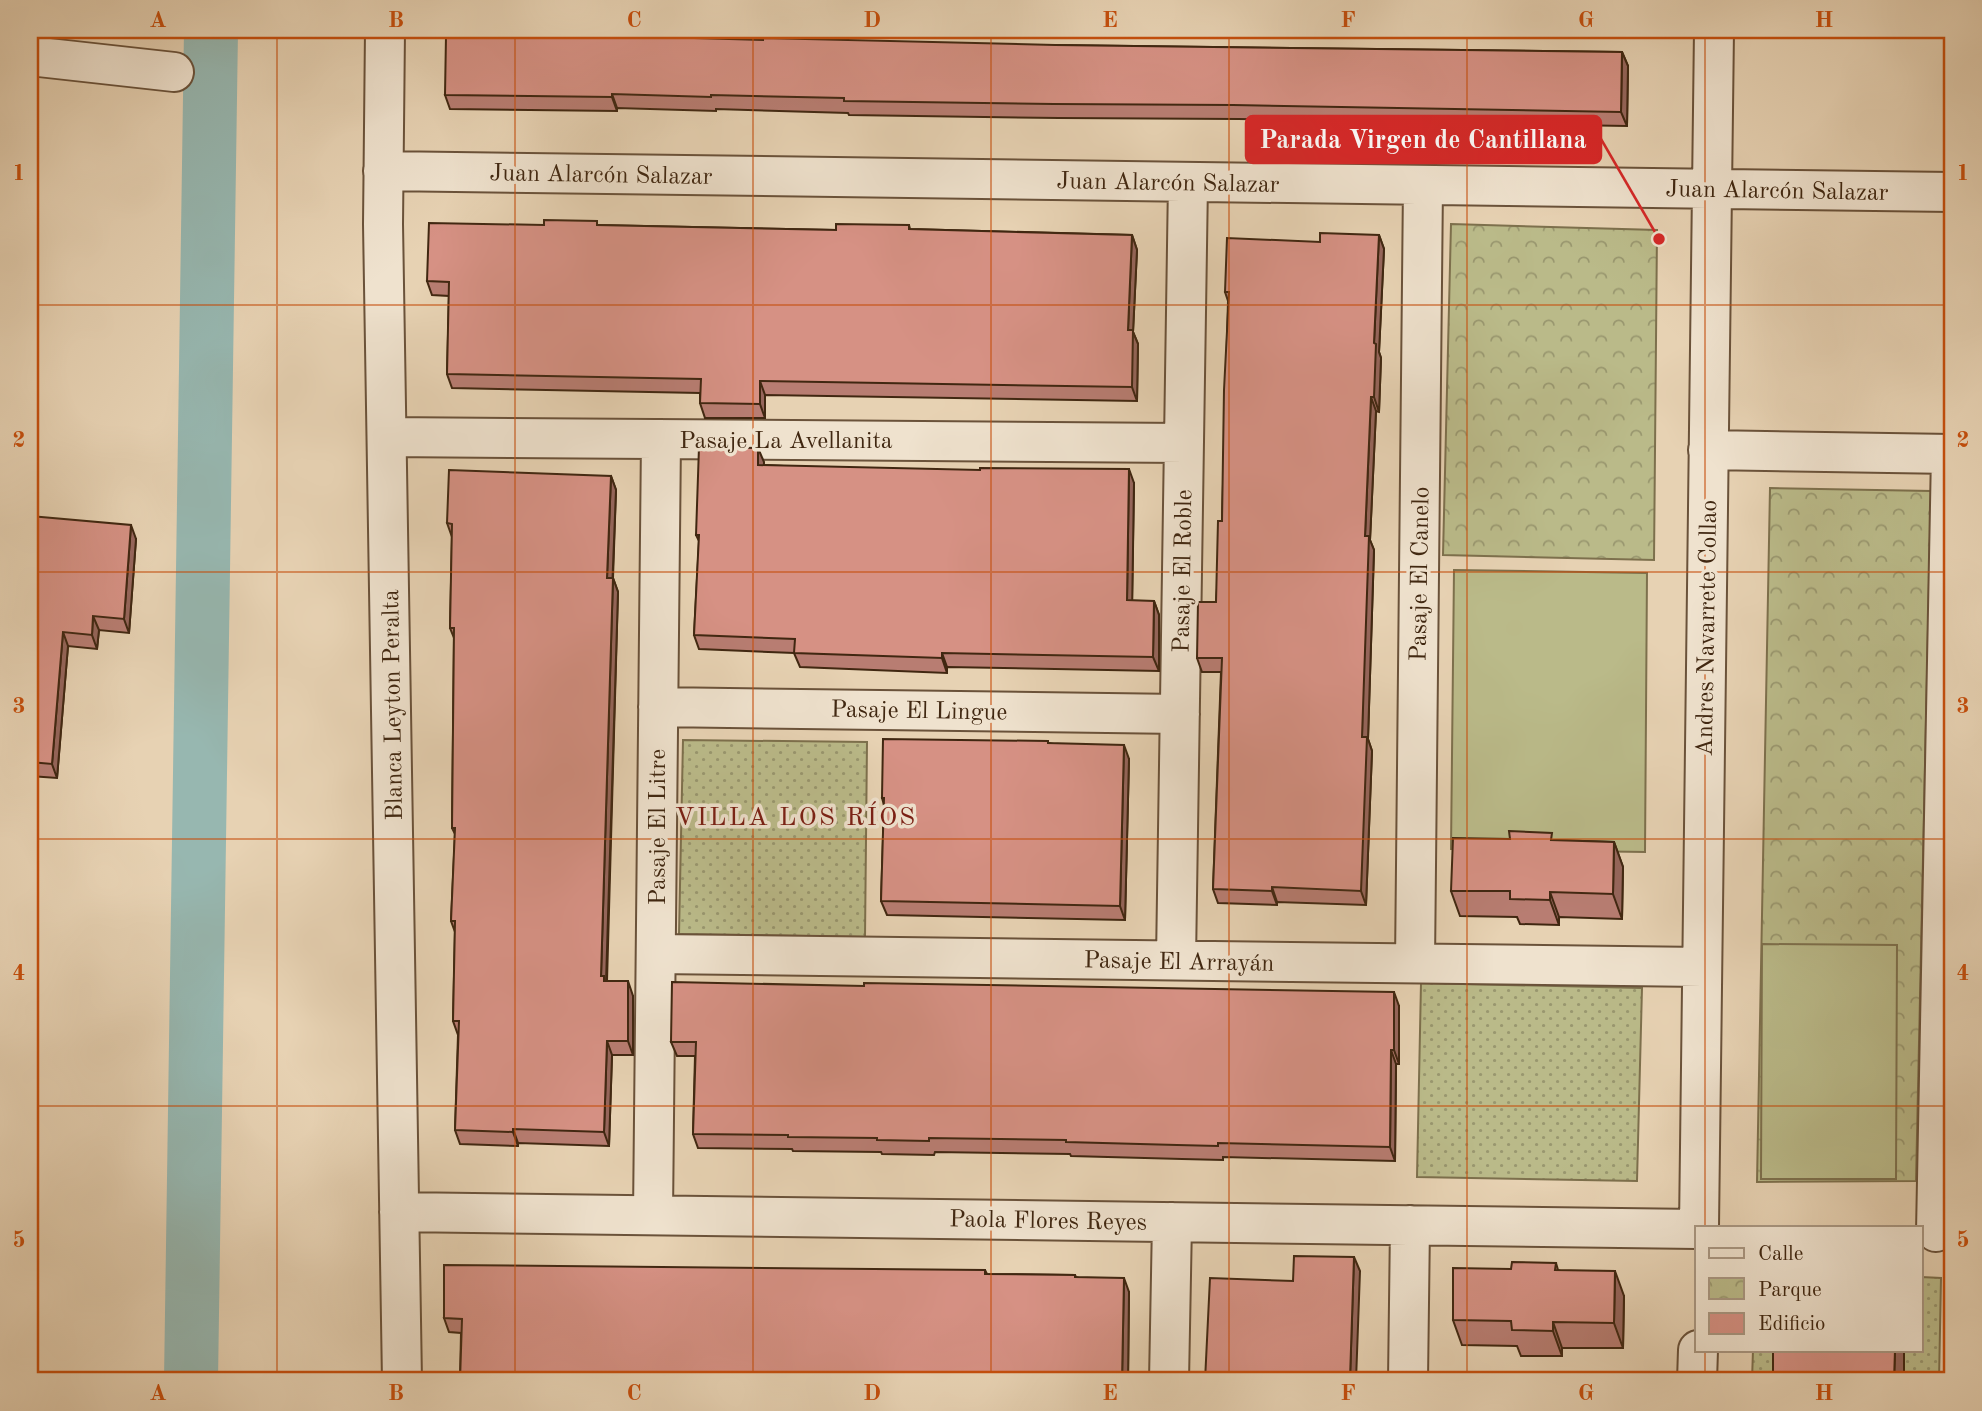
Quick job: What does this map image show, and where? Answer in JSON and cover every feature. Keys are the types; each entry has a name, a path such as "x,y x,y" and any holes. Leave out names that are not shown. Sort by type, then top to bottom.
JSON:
{"street":[{"name":"Blanca Leyton Peralta","path":"386,30 383,172 402,1381"},
{"name":"Andres Navarrete Collao","path":"1698,1226 1714,30"},
{"path":"30,55 174,72"},
{"name":"Juan Alarcón Salazar","path":"383,172 1952,192"},
{"name":"Pasaje El Roble","path":"1176,960 1188,183"},
{"name":"Pasaje El Canelo","path":"1415,964 1423,186"},
{"name":"Pasaje La Avellanita","path":"387,437 1184,443"},
{"name":"Pasaje El Litre","path":"653,1215 661,439"},
{"path":"1708,450 1952,454 1936,1232"},
{"name":"Pasaje El Lingue","path":"658,707 1180,714"},
{"name":"Pasaje El Arrayán","path":"656,954 1702,967"},
{"name":"Paola Flores Reyes","path":"399,1212 1695,1228"},
{"path":"1169,1381 1172,1222"},
{"path":"1408,1381 1410,1225"},
{"path":"1697,1381 1698,1352"}],"green space":[{"path":"1451,224 1657,230 1654,560 1443,555"},
{"path":"1770,488 1931,491 1916,1181 1757,1182"},
{"path":"1454,570 1647,573 1645,852 1451,849"},
{"path":"683,740 867,742 865,937 679,934"},
{"path":"1762,944 1897,945 1896,1179 1761,1179"},
{"path":"1421,983 1642,988 1637,1181 1417,1177"},
{"path":"1923,1277 1941,1278 1939,1381 1752,1381 1753,1352 1923,1352"}],"building":[{"path":"446,36 763,38 1055,45 1622,52 1621,112 844,101 844,98 711,95 445,95"},
{"path":"544,220 597,221 597,225 836,230 836,224 909,225 909,229 1132,235 1128,330 1133,330 1132,387 760,381 760,404 700,403 701,379 447,374 449,282 427,281 429,223 544,225"},
{"path":"1320,233 1379,235 1374,397 1371,397 1365,536 1369,536 1362,737 1367,737 1361,891 1272,887 1272,891 1213,889 1222,658 1197,658 1198,602 1216,602 1218,521 1222,521 1229,292 1225,292 1227,238 1320,242"},
{"path":"699,447 758,448 758,465 980,470 1129,469 1127,600 1154,601 1153,657 942,653 942,658 794,653 795,639 694,635 699,535 696,535"},
{"path":"449,470 611,476 607,578 613,578 601,976 604,976 604,981 628,981 628,1041 607,1041 604,1132 455,1130 459,1021 453,1021 455,921 451,921 455,828 452,828 454,628 450,628 452,524 447,523"},
{"path":"30,516 131,525 124,619 93,616 92,635 63,632 52,764 30,762"},
{"path":"883,739 1048,741 1124,745 1120,906 881,901"},
{"path":"1509,831 1552,833 1551,840 1614,842 1613,894 1550,892 1550,900 1510,899 1510,891 1451,891 1453,838 1510,839"},
{"path":"672,982 1394,992 1390,1147 1218,1143 1218,1146 929,1138 929,1141 693,1134 696,1042 671,1042"},
{"path":"1294,1256 1354,1257 1350,1379 1356,1381 1205,1381 1210,1278 1293,1281"},
{"path":"1512,1262 1556,1263 1555,1270 1615,1271 1614,1323 1553,1322 1553,1331 1512,1330 1511,1321 1453,1320 1453,1268 1511,1269"},
{"path":"444,1265 985,1270 985,1274 1124,1278 1122,1381 460,1381 462,1319 444,1318"},
{"path":"1773,1352 1895,1352 1894,1381 1773,1381"}],"waterway":[{"path":"191,1381 211,30"}],"place":[{"name":"Parada Virgen de Cantillana","path":"1659,239"}],"district":[{"name":"VILLA LOS RÍOS","path":"796,816"}]}
